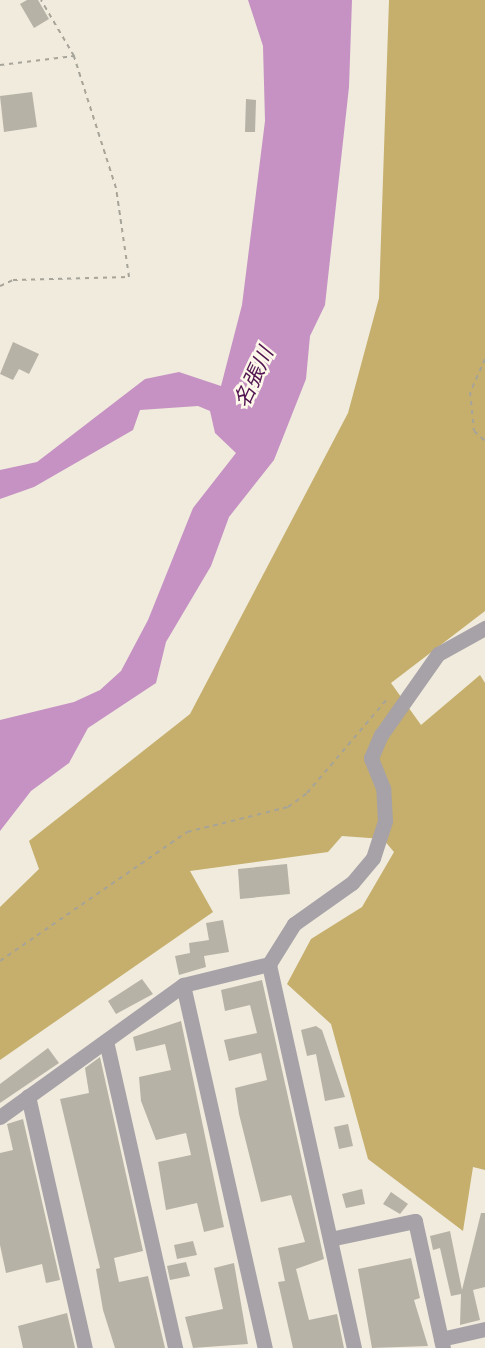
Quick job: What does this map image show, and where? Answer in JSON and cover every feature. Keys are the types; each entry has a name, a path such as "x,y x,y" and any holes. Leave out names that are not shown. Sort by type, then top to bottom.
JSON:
{"street":[{"path":"0,1117 183,985 269,964 294,924 352,883 373,858 385,821 383,788 371,758 381,735 438,654 485,628"},
{"path":"269,964 354,1348"},
{"path":"183,985 265,1348"},
{"path":"106,1041 175,1348"},
{"path":"28,1096 85,1348"},
{"path":"330,1239 415,1221 442,1343 485,1329"}],"path":[{"path":"0,286 13,280 129,277 116,188 74,56 41,0"},
{"path":"0,65 74,56"},
{"path":"485,359 470,392 474,431 485,441"},
{"path":"0,961 140,859 188,832 288,807 307,793 394,691"}],"shaded area":[{"path":"389,0 485,0 485,611 391,683 421,725 480,675 485,683 485,1170 473,1167 463,1231 368,1159 331,1024 287,984 311,939 362,907 394,852 383,839 342,836 328,852 190,871 213,912 0,1060 0,907 39,869 29,841 190,714 348,413 379,298"}],"water":[{"name":"名張川","path":"248,0 352,0 349,87 325,305 310,336 306,379 274,460 229,517 211,566 166,642 156,683 88,728 69,763 31,791 0,831 0,720 74,702 100,690 121,671 148,620 193,508 236,453 215,433 210,411 198,406 140,410 133,430 34,487 0,499 0,470 37,462 145,379 179,372 221,386 242,305 265,121 263,46"}],"building":[{"path":"27,0 38,0 49,19 34,28 20,4"},
{"path":"32,92 37,127 4,132 0,96"},
{"path":"246,99 256,100 255,132 245,132"},
{"path":"13,342 39,354 29,374 19,369 13,380 0,374"},
{"path":"287,864 290,894 240,899 238,869"},
{"path":"223,920 229,952 204,956 206,967 179,975 175,956 190,953 189,943 209,940 206,923"},
{"path":"142,979 153,994 116,1014 108,1001"},
{"path":"262,980 324,1259 296,1269 309,1320 337,1314 344,1348 293,1348 278,1282 285,1281 278,1248 305,1242 291,1195 261,1202 239,1114 235,1088 267,1080 261,1053 229,1061 224,1040 257,1033 250,1005 225,1011 221,990"},
{"path":"181,1021 224,1227 204,1232 197,1203 166,1210 158,1162 191,1155 186,1133 156,1140 141,1101 139,1077 171,1070 165,1044 136,1051 133,1037"},
{"path":"316,1026 322,1030 345,1097 325,1101 316,1054 307,1056 301,1030"},
{"path":"48,1048 59,1063 0,1103 0,1084"},
{"path":"100,1057 143,1251 114,1258 119,1282 148,1276 165,1348 115,1348 103,1310 96,1269 100,1268 60,1099 89,1093 85,1068"},
{"path":"23,1119 60,1280 46,1283 42,1264 6,1273 0,1245 0,1153 13,1150 7,1124"},
{"path":"348,1124 353,1146 339,1149 334,1127"},
{"path":"362,1189 365,1204 346,1208 342,1194"},
{"path":"391,1192 408,1204 400,1214 383,1204"},
{"path":"481,1213 485,1213 485,1287 473,1290 480,1320 460,1325 461,1294 451,1296 440,1248 433,1250 430,1236 450,1231 462,1290"},
{"path":"193,1241 197,1255 177,1259 174,1245"},
{"path":"411,1258 420,1298 414,1300 428,1346 372,1348 358,1269"},
{"path":"186,1262 190,1276 170,1280 167,1266"},
{"path":"234,1263 248,1344 193,1348 185,1317 223,1309 214,1268"},
{"path":"67,1313 75,1348 23,1348 18,1326"}]}
